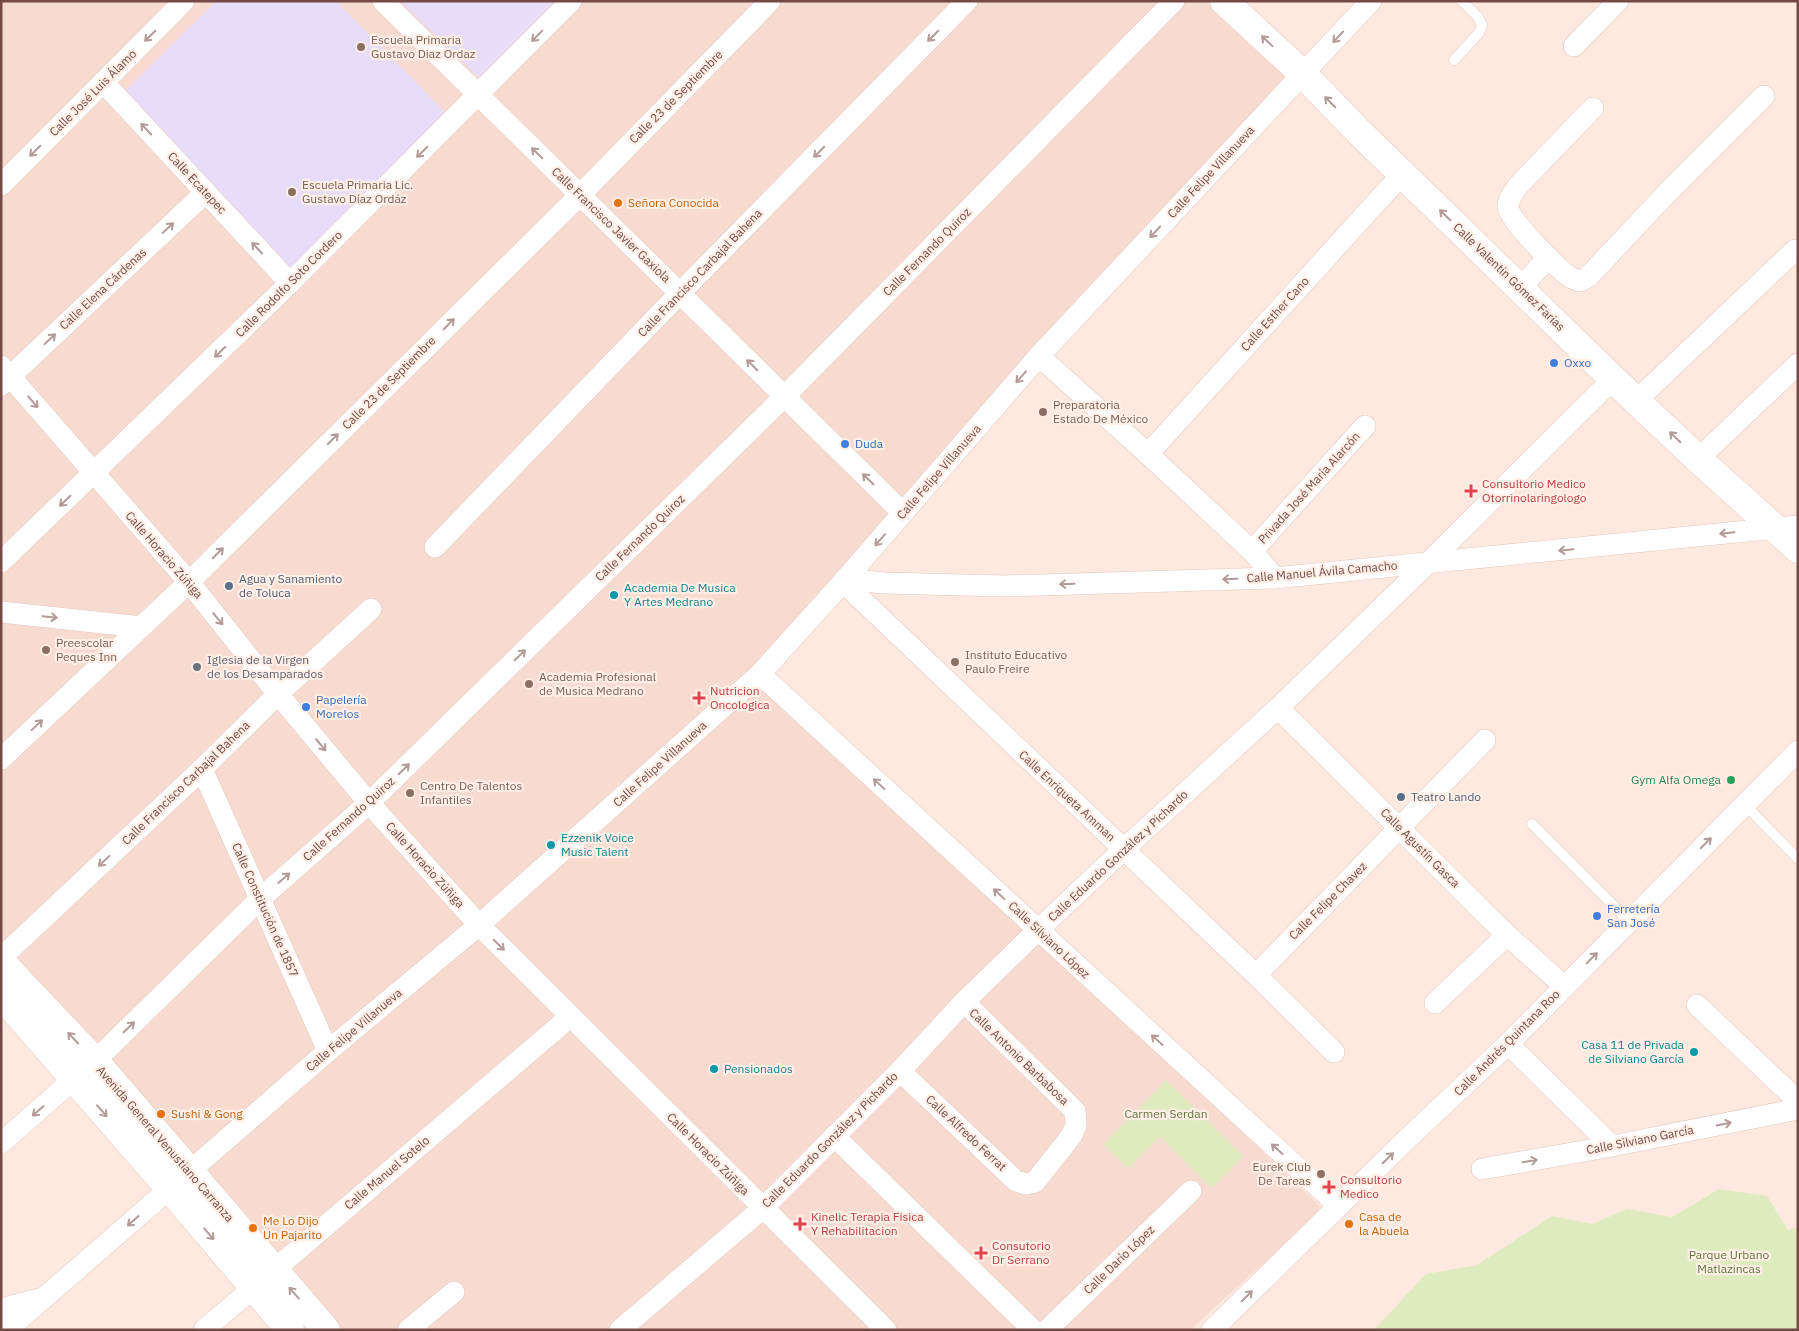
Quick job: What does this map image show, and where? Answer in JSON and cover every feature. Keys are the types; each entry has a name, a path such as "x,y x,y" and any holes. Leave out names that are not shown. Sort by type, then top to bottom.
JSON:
{"main road":[{"name":"Calle Valentín Gómez Farías","path":"1224,1 1303,74 1402,174 1698,460 1787,527 1798,549"},
{"name":"Avenida General Venustiano Carranza","path":"1,960 170,1189 263,1278 326,1330"},
{"name":"Avenida General Venustiano Carranza","path":"1,995 84,1070 190,1171 263,1278 290,1330"}],"street":[{"name":"Calle José Luis Álamo","path":"1,185 184,1"},
{"name":"Calle Francisco Javier Gaxiola","path":"382,1 903,513"},
{"name":"Calle Rodolfo Soto Cordero","path":"1,562 290,283 571,1"},
{"name":"Calle 23 de Septiembre","path":"1,759 188,582 580,195 770,1"},
{"name":"Calle Francisco Carbajal Bahena","path":"435,547 680,293 967,1"},
{"name":"Calle Fernando Quiroz","path":"1,1143 84,1070 261,898 369,803 784,397 1174,1"},
{"name":"Calle Felipe Villanueva","path":"7,1330 328,1051 479,925 760,674 844,581 1039,356 1371,1"},
{"path":"1574,46 1618,1"},
{"name":"Calle Ecatepec","path":"104,83 290,283"},
{"path":"1593,108 1518,186 1511,196 1508,208 1515,222 1548,256 1573,279 1581,281 1588,277 1668,192 1764,96"},
{"name":"Calle Esther Cano","path":"1148,454 1402,174"},
{"name":"Calle Elena Cárdenas","path":"4,375 206,193"},
{"path":"1637,400 1795,250"},
{"path":"1521,288 1548,256"},
{"path":"1039,356 1252,551 1275,578"},
{"path":"1698,460 1798,364"},
{"name":"Calle Horacio Zúñiga","path":"4,375 94,473 188,582 369,803 479,925 886,1330"},
{"name":"Calle Eduardo González y Pichardo","path":"620,1330 763,1208 900,1071 964,1002 1124,849 1278,708 1428,563 1613,379"},
{"name":"Privada José María Alarcón","path":"1252,551 1365,426"},
{"name":"Calle Manuel Ávila Camacho","path":"844,581 1004,586 1275,578 1787,527"},
{"name":"Calle Enriqueta Amman","path":"844,581 1334,1052"},
{"name":"Calle Francisco Carbajal Bahena","path":"1,960 278,694 371,609"},
{"path":"1,612 141,627"},
{"name":"Calle Silviano López","path":"760,674 1339,1206"},
{"name":"Calle Agustín Gasca","path":"1278,708 1506,935 1564,986"},
{"name":"Calle Felipe Chavez","path":"1256,975 1485,740"},
{"name":"Calle Andrés Quintana Roo","path":"1212,1330 1508,1044 1798,752"},
{"name":"Calle Constitución de 1857","path":"202,769 328,1051"},
{"path":"1435,1003 1506,935"},
{"name":"Calle Antonio Barbabosa","path":"964,1002 1075,1111 1076,1125 1072,1135 1035,1182"},
{"path":"1697,1005 1798,1101"},
{"name":"Calle Manuel Sotelo","path":"204,1330 571,1016"},
{"path":"1508,1044 1612,1146"},
{"name":"Calle Alfredo Ferrat","path":"900,1071 1016,1181 1026,1184 1035,1182"},
{"name":"Calle Silviano García","path":"1482,1169 1612,1146 1798,1109"},
{"path":"834,1136 1033,1330"},
{"name":"Calle Darío López","path":"1047,1330 1191,1191"},
{"path":"408,1330 454,1292"},
{"path":"1,1309 44,1298"}],"lane":[{"path":"1454,60 1480,33 1482,25 1478,17 1462,1"},
{"path":"1745,805 1798,858"},
{"path":"1532,824 1629,921"}],"shaded area":[{"path":"1,1 1227,1 1303,74 760,674 1323,1209 1190,1330 325,1330 1,959"},
{"name":"Escuela Primaria Lic. Gustavo Díaz Ordáz","path":"216,1 336,1 446,113 289,270 125,91"},
{"path":"400,1 559,1 482,81"}],"green space":[{"name":"Carmen Serdan","path":"1166,1080 1243,1156 1212,1188 1160,1136 1128,1168 1104,1144"},
{"name":"Parque Urbano Matlazincas","path":"1719,1189 1767,1196 1788,1230 1798,1227 1798,1330 1374,1330 1426,1274 1477,1265 1552,1216 1592,1224 1628,1209 1672,1217"}],"place":[{"name":"Escuela Primaria Gustavo Diaz Ordaz","path":"361,47"},
{"name":"Escuela Primaria Lic. Gustavo Díaz Ordáz","path":"292,192"},
{"name":"Señora Conocida","path":"618,203"},
{"name":"Oxxo","path":"1554,363"},
{"name":"Preparatoria Estado De México","path":"1043,412"},
{"name":"Duda","path":"845,444"},
{"name":"Consultorio Medico Otorrinolaringologo","path":"1471,491"},
{"name":"Agua y Sanamiento de Toluca","path":"229,586"},
{"name":"Academia De Musica Y Artes Medrano","path":"614,595"},
{"name":"Preescolar Peques Inn","path":"46,650"},
{"name":"Instituto Educativo Paulo Freire","path":"955,662"},
{"name":"Iglesia de la Virgen de los Desamparados","path":"197,667"},
{"name":"Academia Profesional de Musica Medrano","path":"529,684"},
{"name":"Nutricion Oncologica","path":"699,698"},
{"name":"Papelería Morelos","path":"306,707"},
{"name":"Gym Alfa Omega","path":"1731,780"},
{"name":"Centro De Talentos Infantiles","path":"410,793"},
{"name":"Teatro Lando","path":"1401,797"},
{"name":"Ezzenik Voice Music Talent","path":"551,845"},
{"name":"Ferretería San José","path":"1597,916"},
{"name":"Casa 11 de Privada de Silviano García","path":"1694,1052"},
{"name":"Pensionados","path":"714,1069"},
{"name":"Sushi & Gong","path":"161,1114"},
{"name":"Eurek Club De Tareas","path":"1321,1174"},
{"name":"Consultorio Medico","path":"1329,1187"},
{"name":"Kinelic Terapia Fisica Y Rehabilitacion","path":"800,1224"},
{"name":"Casa de la Abuela","path":"1349,1224"},
{"name":"Me Lo Dijo Un Pajarito","path":"253,1228"},
{"name":"Consutorio Dr Serrano","path":"981,1253"}]}
